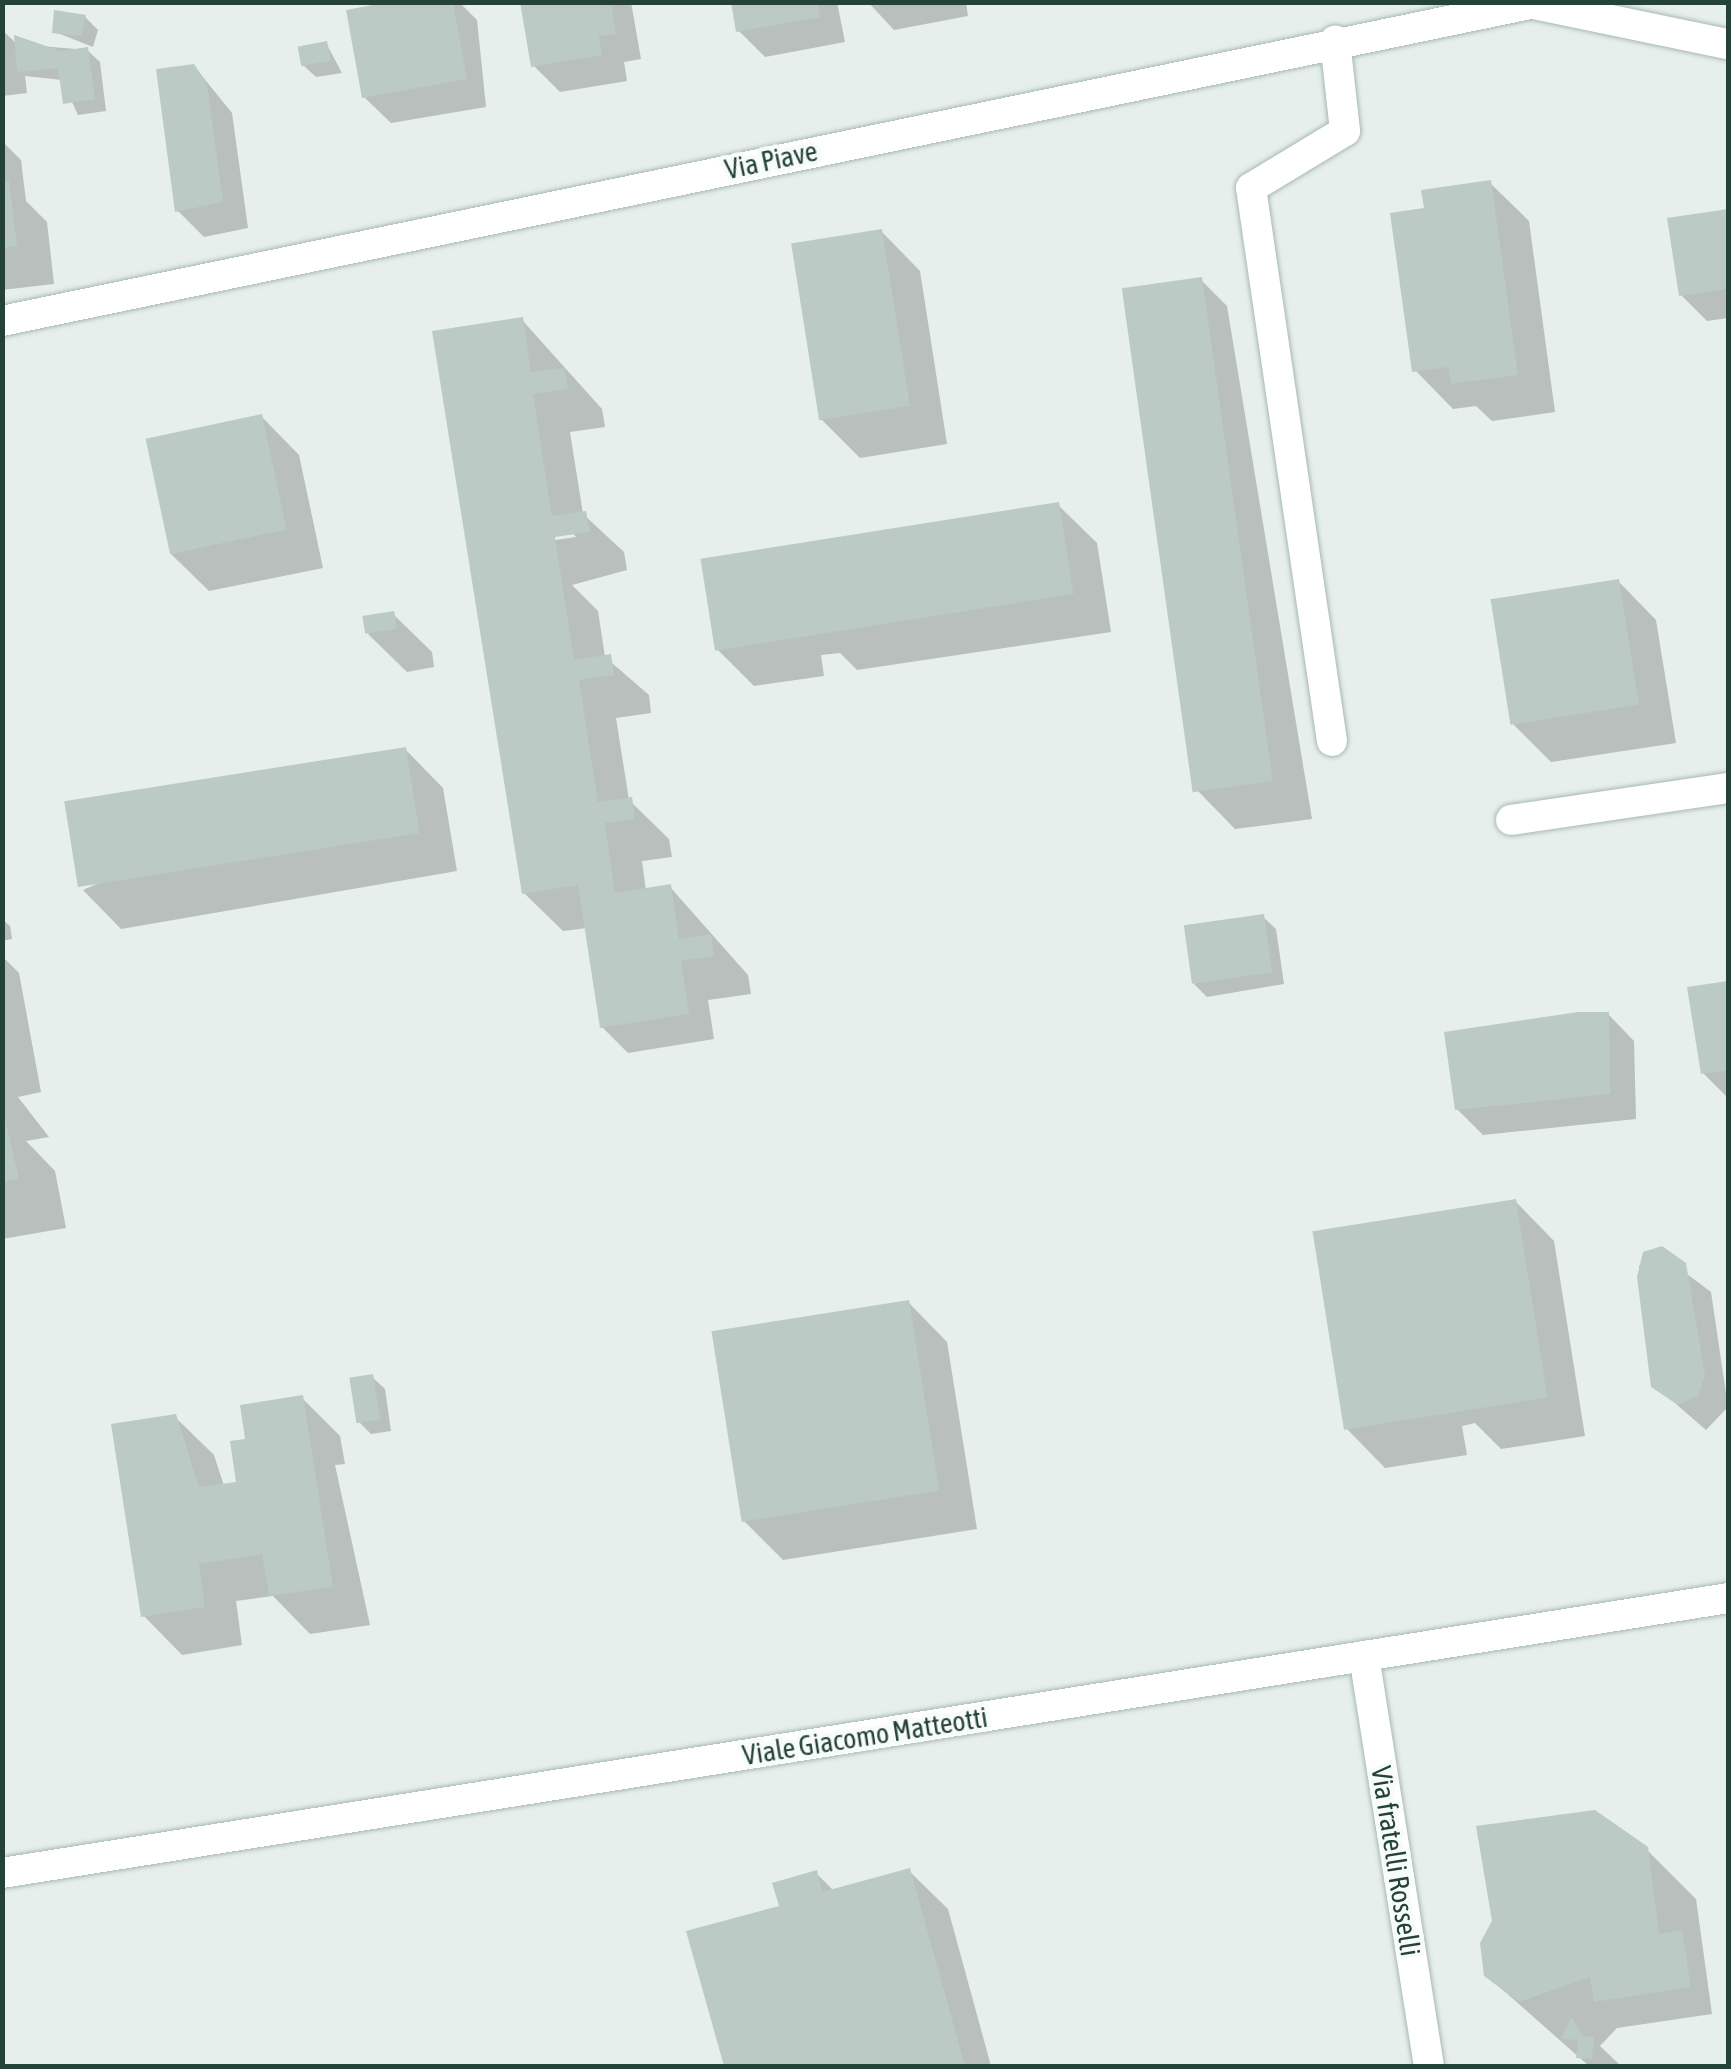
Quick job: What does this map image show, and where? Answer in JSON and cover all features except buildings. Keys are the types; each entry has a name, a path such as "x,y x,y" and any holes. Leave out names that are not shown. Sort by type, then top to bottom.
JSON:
{"street":[{"name":"Via Piave","path":"2,321 1335,41 1393,17 1537,4"},
{"path":"1537,4 1728,44"},
{"path":"1332,741 1251,188 1345,131 1335,41"},
{"path":"1511,820 1728,788"},
{"name":"Viale Giacomo Matteotti","path":"2,1874 1728,1598"},
{"name":"Via fratelli Rosselli","path":"1364,1656 1429,2066"}]}
